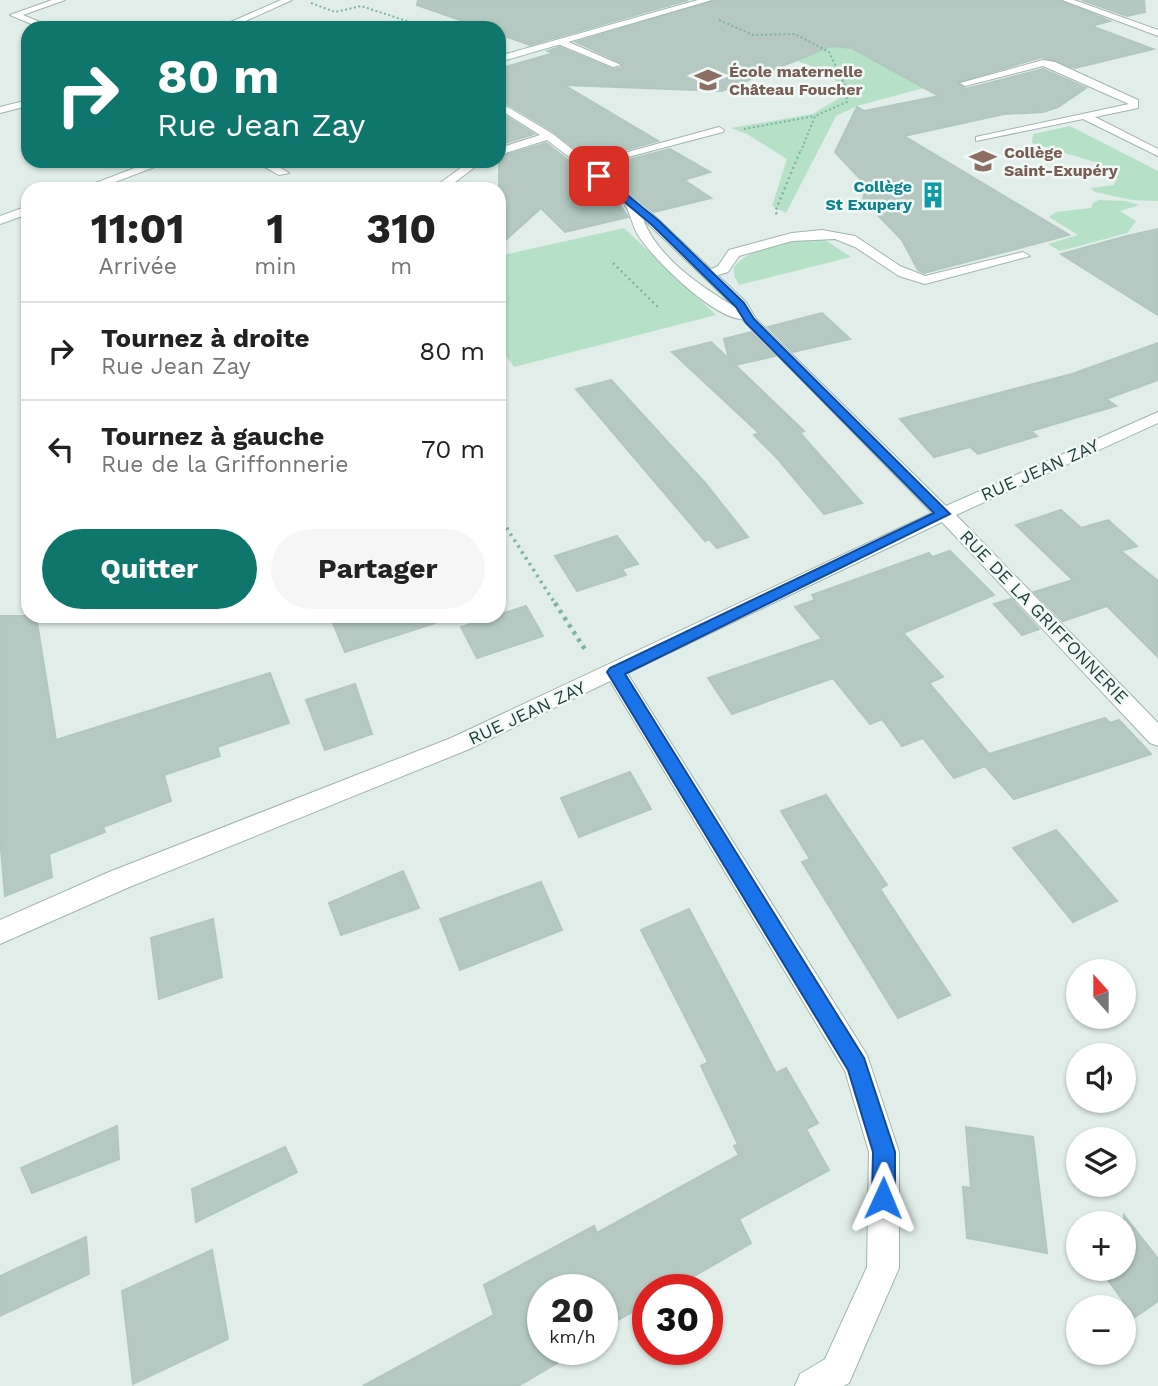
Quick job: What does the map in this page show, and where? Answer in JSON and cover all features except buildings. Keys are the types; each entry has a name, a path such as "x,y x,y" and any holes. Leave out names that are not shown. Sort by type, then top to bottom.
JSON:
{"street":[{"path":"30,21 14,15 61,0"},
{"path":"238,21 288,0"},
{"path":"506,57 708,0"},
{"path":"1066,0 1158,33"},
{"path":"561,41 616,65"},
{"path":"965,83 1052,64 1134,102 1134,106 980,139"},
{"path":"0,110 21,105"},
{"name":"RUE DE LA GRIFFONNERIE","path":"506,108 549,136 656,223 741,305 750,321"},
{"path":"1084,116 1158,153"},
{"path":"586,165 719,130"},
{"path":"506,150 549,136"},
{"path":"106,182 144,168"},
{"path":"273,168 283,173"},
{"path":"448,182 467,168"},
{"name":"RUE DE LA GRIFFONNERIE","path":"628,202 642,232 692,285 750,321 973,541 1158,737"},
{"path":"0,220 21,212"},
{"path":"708,274 723,269 734,253 807,234 833,235 852,240 909,278 925,280 1023,256"},
{"name":"RUE JEAN ZAY","path":"0,932 118,880 459,744 604,666 1158,417"},
{"path":"604,666 857,1065 884,1152 883,1268 836,1371 813,1386"}],"path":[{"path":"301,0 335,12 361,6 407,21"},
{"path":"713,18 752,35 795,34 828,52 845,85 847,102 816,116 738,130 719,130"},
{"path":"777,210 816,116"},
{"path":"613,263 659,308"},
{"path":"506,526 604,666"}],"green space":[{"path":"742,0 942,83 857,106 836,116 786,213 772,206 787,159 747,134 731,128 813,114 841,97 837,83 828,72 750,44"},
{"path":"1070,126 1158,171 1158,201 1132,200 1095,192 1091,188 1114,185 1117,178 1095,162 1032,143 1033,134"},
{"path":"1099,200 1126,201 1139,205 1120,211 1136,221 1127,233 1060,251 1048,244 1078,235 1049,217 1056,212 1091,208 1093,203"},
{"path":"624,228 716,315 514,367 506,356 506,254"},
{"path":"822,238 851,257 739,285 734,276 734,267 752,253 775,245"}],"place":[{"name":"École maternelle Château Foucher","path":"708,80"},
{"name":"Collège Saint-Exupéry","path":"983,161"},
{"name":"Collège St Exupery","path":"933,195"}],"route":[{"path":"599,176 656,223 741,305 750,321 943,514 615,672 857,1065 884,1152 883,1198"}]}
